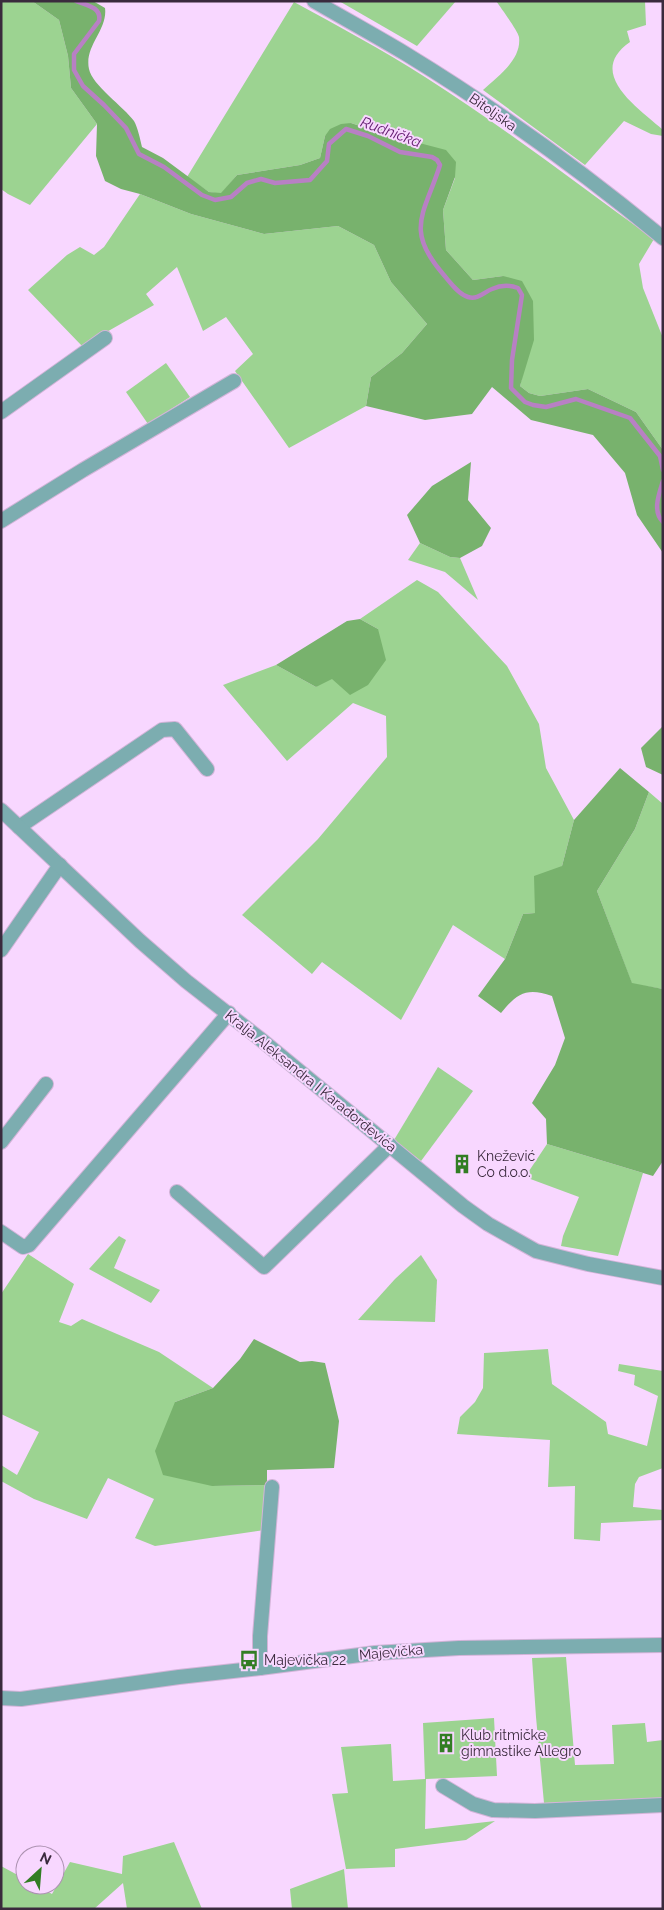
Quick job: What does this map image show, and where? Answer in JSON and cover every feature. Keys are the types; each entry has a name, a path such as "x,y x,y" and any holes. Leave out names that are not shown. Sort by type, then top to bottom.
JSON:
{"street":[{"name":"Bitoljska","path":"314,1 405,54 471,96 560,159 663,238"},
{"path":"1,412 105,338"},
{"path":"1,521 234,381"},
{"path":"19,827 162,730 175,729 207,769"},
{"name":"Kralja Aleksandra I Karađorđevića","path":"1,810 140,941 186,981 229,1013 463,1206 488,1224 536,1251 588,1264 663,1278"},
{"path":"1,950 60,865"},
{"path":"1,1232 18,1245 24,1247 29,1245 229,1013"},
{"path":"1,1142 46,1084"},
{"path":"177,1192 264,1267 390,1145"},
{"path":"260,1668 260,1636 272,1487"},
{"name":"Majevička","path":"1,1698 29,1698 179,1677 415,1650 532,1646 663,1645"},
{"path":"443,1786 473,1804 493,1810 535,1811 663,1805"}],"green space":[{"path":"1,1 32,1 59,20 68,56 71,88 97,124 30,205 1,189"},
{"path":"32,1 93,1 105,8 103,24 88,61 91,75 102,89 134,121 142,147 163,158 209,192 221,193 237,175 300,165 320,158 325,136 330,129 341,124 351,123 446,150 456,162 455,177 443,210 446,250 473,280 503,276 522,281 533,301 534,340 520,386 529,393 540,396 588,389 636,412 663,450 663,553 637,515 625,473 593,435 531,420 492,387 472,414 425,420 366,406 371,377 402,353 427,324 391,282 374,245 338,226 264,234 191,214 140,194 121,189 105,181 96,156 97,124 71,88 68,56 59,20"},
{"path":"339,1 456,1 417,46"},
{"path":"496,1 645,1 646,25 627,31 630,42 617,54 613,66 614,78 630,101 663,130 663,136 651,134 624,121 585,165 483,90 513,60 519,45 518,34"},
{"path":"294,2 393,57 454,96 654,239 639,264 643,288 663,338 663,450 636,412 588,389 540,396 529,393 520,386 524,369 503,276 473,280 446,250 443,210 455,178 381,133 351,123 325,136 320,158 300,165 237,175 221,194 209,192 187,177"},
{"path":"140,194 191,214 264,234 338,226 374,245 391,282 427,324 402,353 371,377 366,406 289,448 235,371 253,354 226,317 203,331 177,267 146,294 154,305 82,346 28,290 67,255 80,247 94,255 104,247"},
{"path":"166,363 190,397 148,424 126,392"},
{"path":"471,462 468,500 491,528 482,546 460,558 450,557 420,543 407,515 432,486"},
{"path":"420,543 450,557 460,558 478,600 445,572 408,560"},
{"path":"417,580 438,592 507,666 539,724 546,768 574,820 562,866 536,913 523,914 505,959 453,925 401,1020 322,962 312,974 242,915 318,839 387,757 386,716 353,703 287,761 223,685 276,665 316,687 378,629 360,619"},
{"path":"360,619 378,629 386,660 368,685 350,695 332,679 316,687 276,665 347,621"},
{"path":"663,726 663,775 646,767 641,748"},
{"path":"620,768 649,792 635,829 597,891 632,983 663,989 663,1161 653,1176 547,1144 546,1119 532,1103 555,1065 565,1038 552,996 536,992 523,994 512,1001 501,1013 478,996 505,959 523,914 535,913 534,876 562,866 574,820"},
{"path":"649,792 663,804 663,989 632,984 597,891 635,829"},
{"path":"438,1067 473,1091 421,1161 394,1140"},
{"path":"547,1144 643,1173 618,1256 561,1246 563,1236 579,1197 525,1177"},
{"path":"119,1236 126,1240 114,1268 160,1290 151,1303 89,1269"},
{"path":"28,1254 74,1284 59,1322 71,1326 82,1319 159,1352 213,1388 175,1402 212,1486 267,1485 265,1530 155,1546 135,1538 154,1499 108,1478 87,1519 34,1499 1,1481 1,1465 17,1475 39,1432 1,1414 1,1294"},
{"path":"421,1255 437,1280 435,1322 358,1320 395,1279"},
{"path":"254,1339 300,1362 325,1363 339,1421 334,1468 267,1470 267,1485 212,1486 163,1475 155,1451 175,1402 213,1388 240,1359"},
{"path":"548,1349 552,1384 606,1422 608,1434 647,1446 658,1396 634,1385 635,1375 618,1371 619,1364 663,1371 663,1468 639,1477 635,1484 633,1507 663,1510 663,1520 601,1523 600,1541 574,1539 575,1486 548,1487 550,1440 457,1434 460,1417 475,1402 483,1388 484,1353"},
{"path":"566,1657 575,1765 614,1764 612,1725 645,1723 647,1742 663,1740 663,1800 544,1803 532,1658"},
{"path":"494,1718 497,1776 426,1779 425,1829 495,1821 466,1840 395,1849 395,1867 346,1869 332,1794 348,1793 341,1747 391,1744 393,1781 425,1779 423,1723"},
{"path":"174,1842 202,1909 127,1909 123,1883 94,1909 1,1909 1,1866 15,1874 15,1895 65,1895 65,1871 70,1862 122,1874 123,1856"},
{"path":"344,1869 348,1909 292,1909 290,1889"}],"waterway":[{"name":"Rudnička","path":"76,1 92,7 99,16 99,21 74,54 74,70 83,86 126,128 139,154 164,167 202,195 215,200 231,197 247,183 261,179 275,183 310,180 327,161 329,144 346,129 368,136 400,152 432,157 437,160 440,165 421,221 424,245 431,258 454,287 468,297 478,297 489,290 505,286 518,288 522,295 512,360 511,388 525,402 533,405 546,407 576,399 630,418 660,456 663,470"},
{"name":"Rudnička","path":"663,481 657,508 663,522"}],"place":[{"name":"Knežević Co d.o.o.","path":"462,1164"},
{"name":"Majevička 22","path":"249,1660"},
{"name":"Klub ritmičke gimnastike Allegro","path":"446,1743"}]}
